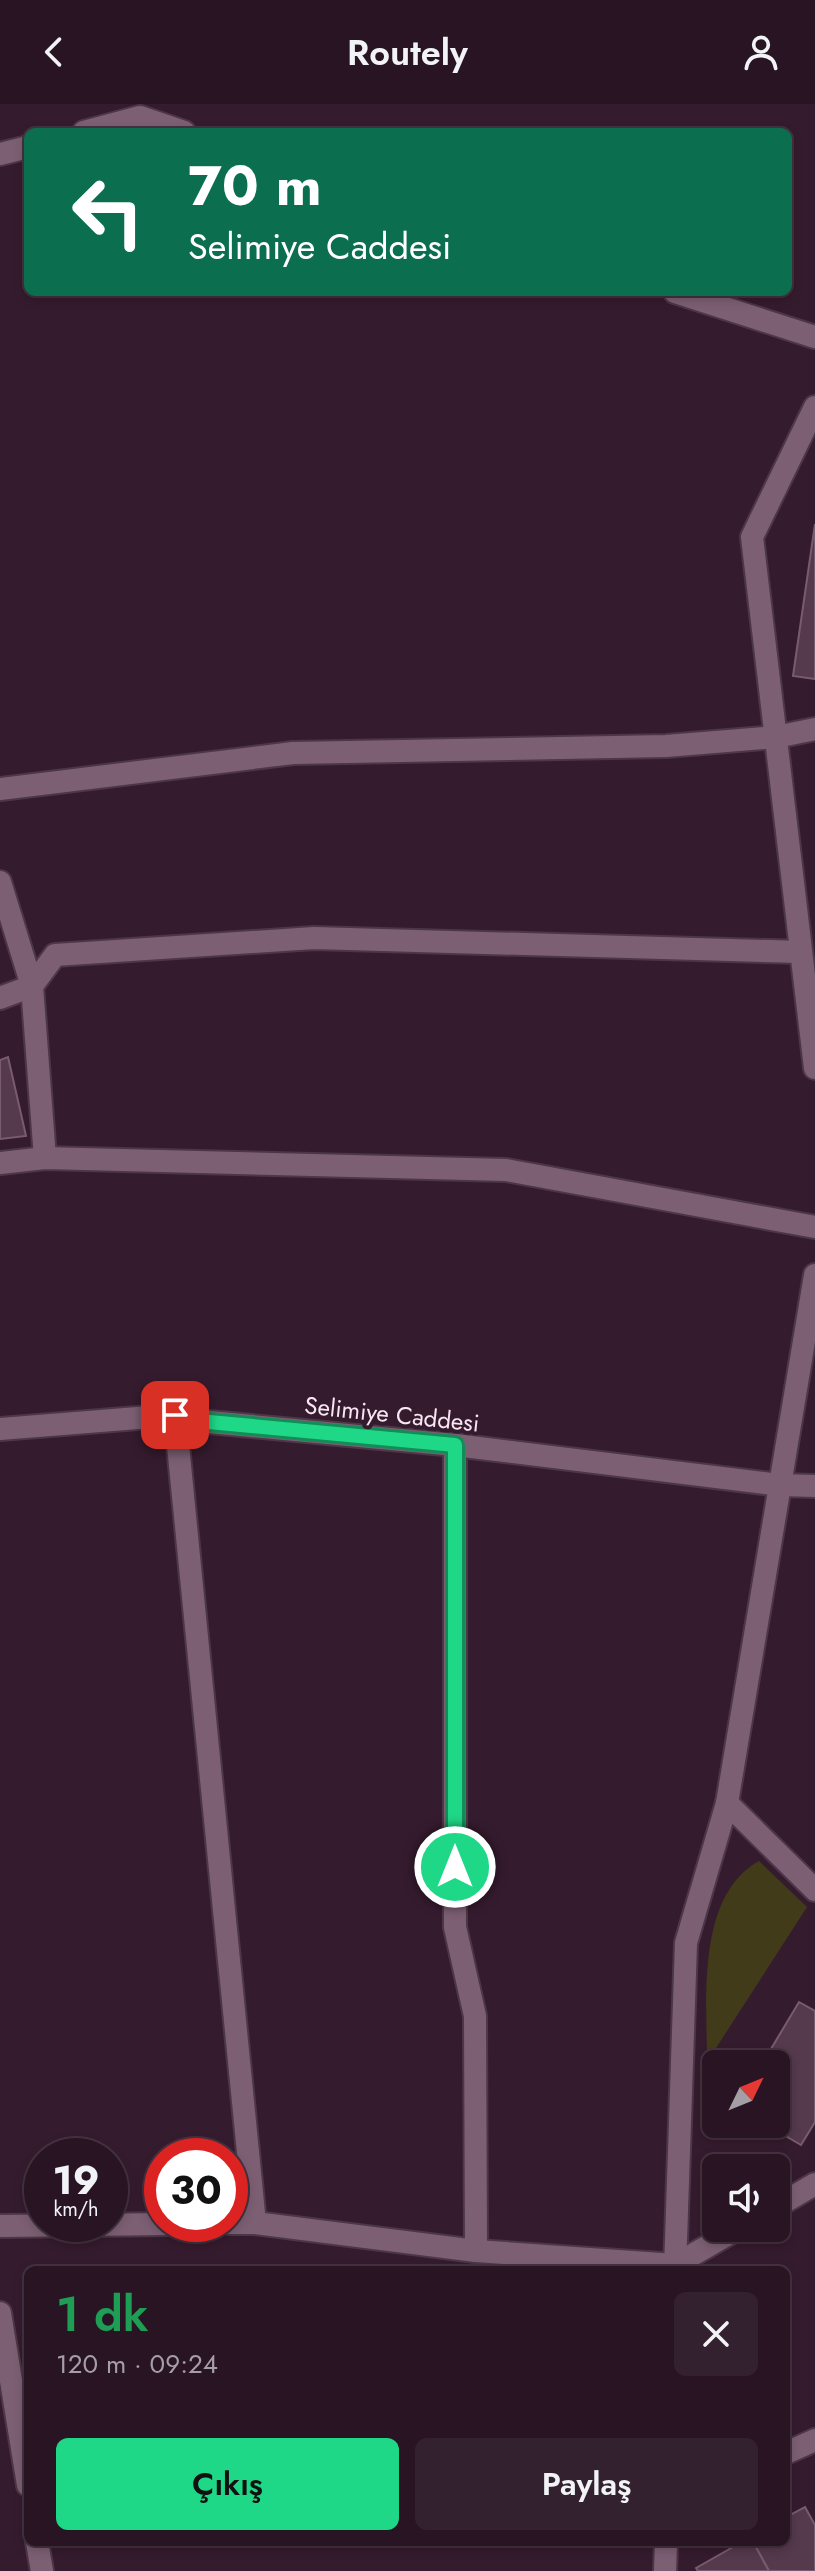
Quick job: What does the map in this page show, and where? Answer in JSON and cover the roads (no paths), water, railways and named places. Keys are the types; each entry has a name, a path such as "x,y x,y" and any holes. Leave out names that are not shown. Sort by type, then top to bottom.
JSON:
{"street":[{"path":"99,128 140,117 172,128"},
{"path":"0,154 24,148"},
{"path":"687,296 815,337"},
{"path":"815,407 752,537 815,1068"},
{"path":"0,789 293,753 666,746 776,737 815,729"},
{"path":"0,882 32,986 45,1158"},
{"path":"0,998 32,986 55,955 314,938 801,952"},
{"path":"0,1163 45,1158 506,1170 815,1227"},
{"path":"675,2266 686,1943 727,1803 815,1275"},
{"path":"175,1415 255,2223"},
{"name":"Selimiye Caddesi","path":"0,1429 175,1415 177,1419 455,1445 780,1485 815,1486"},
{"path":"455,1445 455,1927 475,2016 476,2251"},
{"path":"727,1803 815,1890"},
{"path":"790,2199 815,2184"},
{"path":"248,2223 476,2251 652,2266"},
{"path":"0,2226 144,2224"},
{"path":"678,2266 717,2242"},
{"path":"0,2313 7,2403 24,2469"},
{"path":"790,2451 815,2440"},
{"path":"38,2546 42,2571"},
{"path":"665,2571 666,2546"}]}
